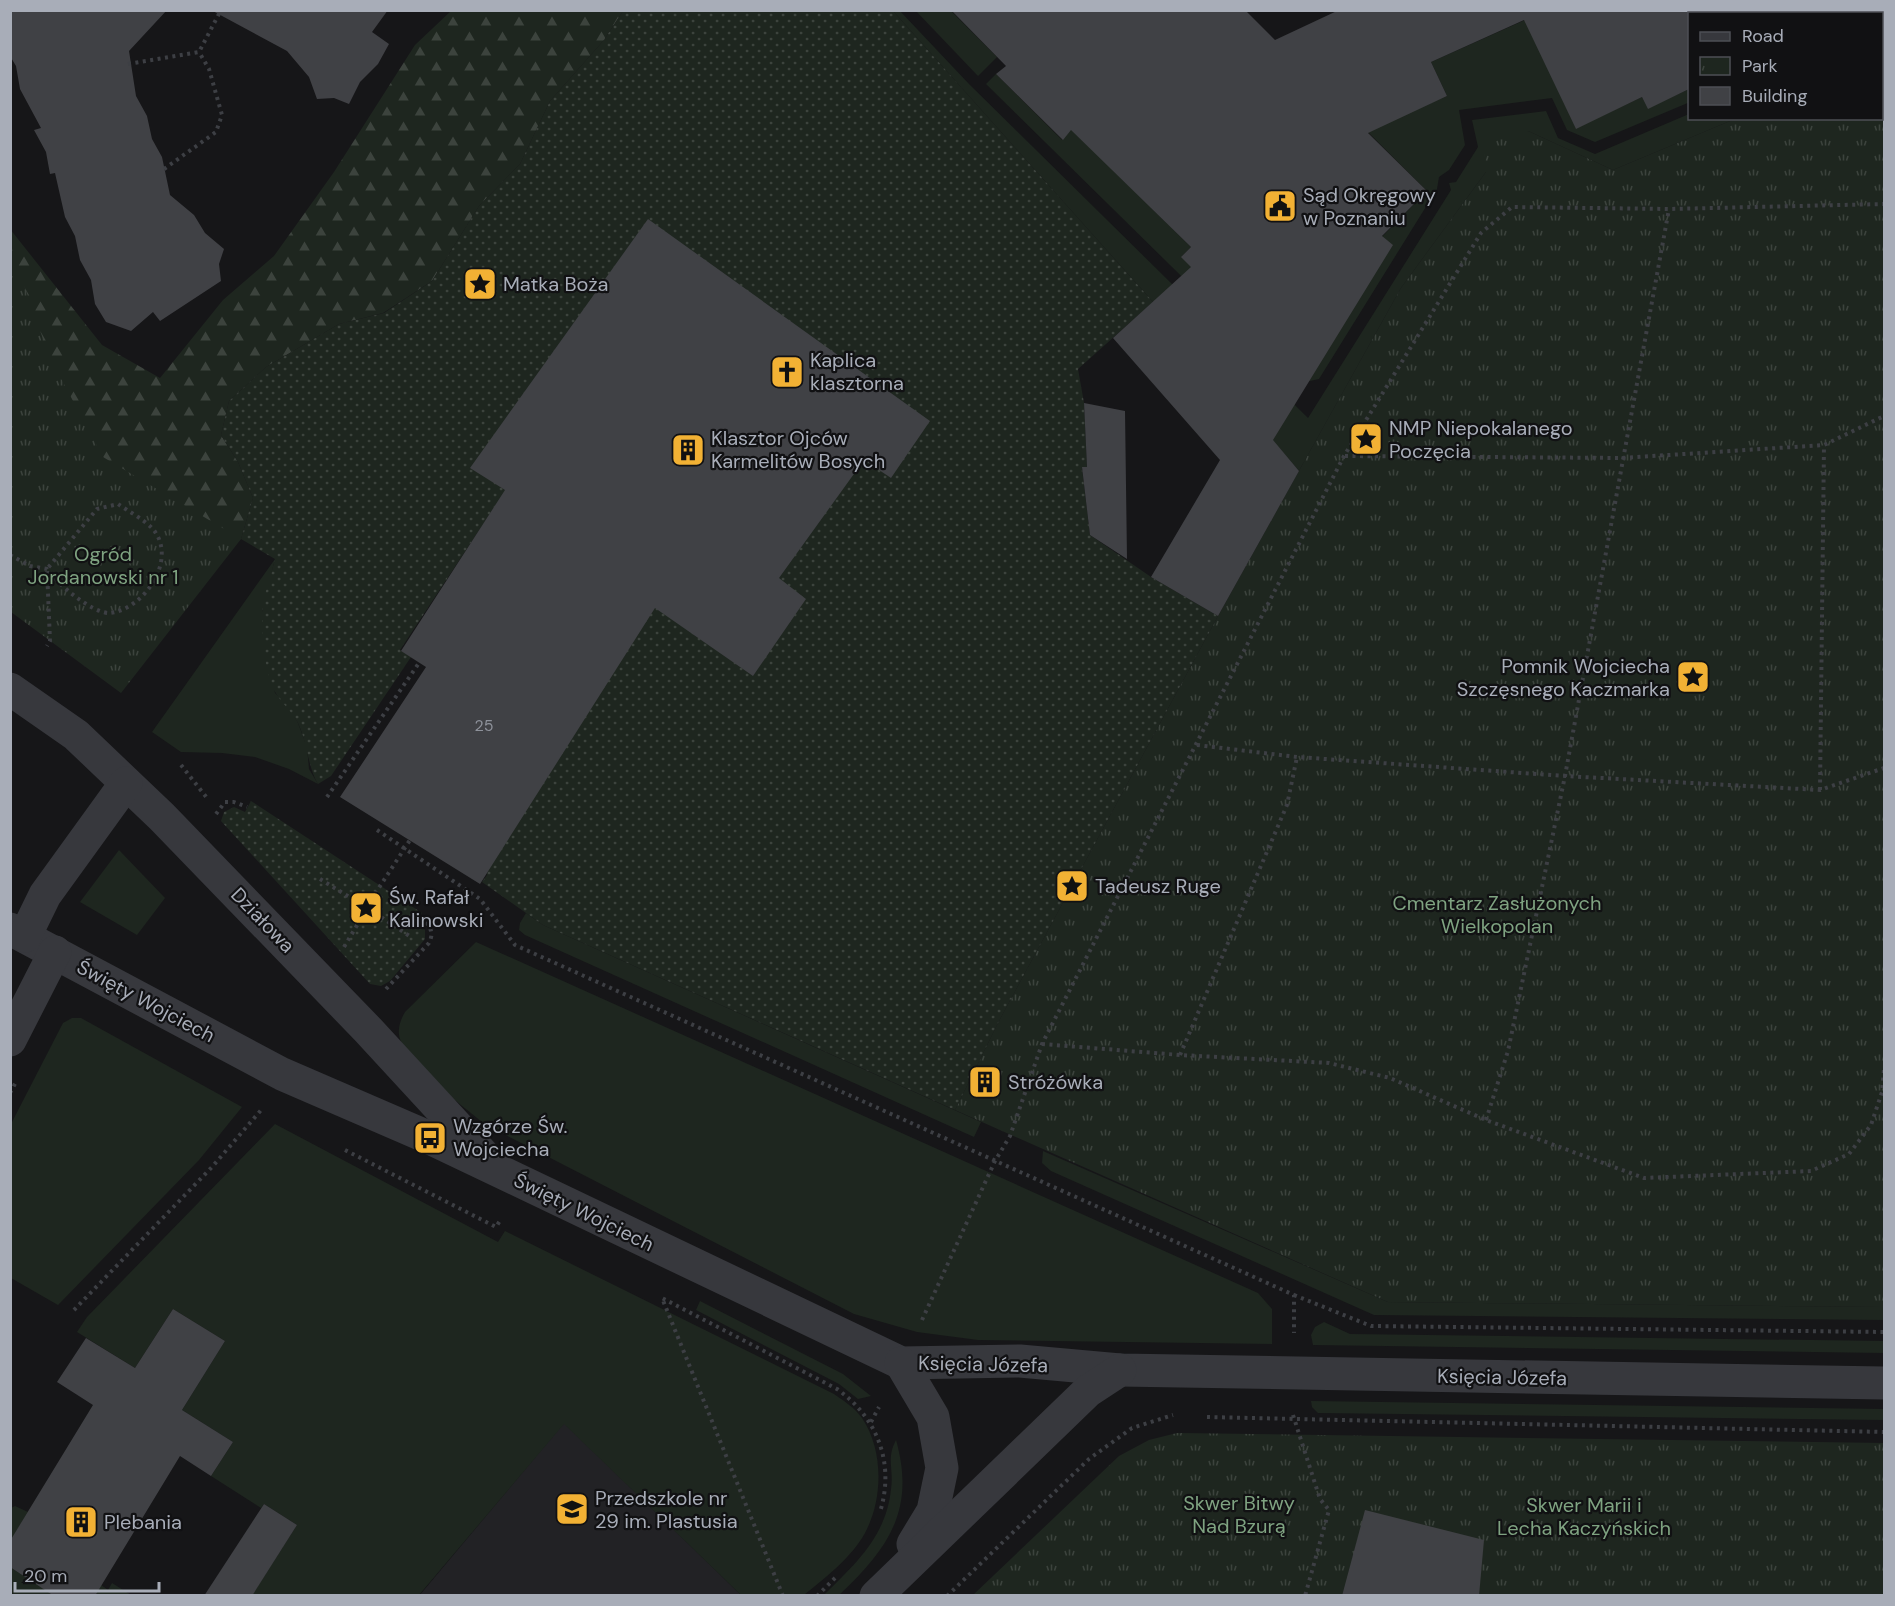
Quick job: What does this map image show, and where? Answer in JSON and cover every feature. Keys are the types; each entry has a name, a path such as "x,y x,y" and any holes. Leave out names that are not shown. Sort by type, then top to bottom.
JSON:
{"street":[{"name":"Działowa","path":"10,689 75,735 126,783 368,1030 497,1170"},
{"path":"18,933 126,783"},
{"name":"Święty Wojciech","path":"18,933 282,1074 497,1170 901,1363"},
{"path":"10,1040 55,952"},
{"name":"Księcia Józefa","path":"884,1586 933,1511 942,1467 933,1417 901,1363 1020,1361 1120,1370 1884,1383"},
{"name":"Księcia Józefa","path":"884,1586 1088,1391 1120,1370"}],"path":[{"path":"199,52 221,10"},
{"path":"128,64 199,52"},
{"path":"164,169 216,132 221,123 222,115 209,69 199,52"},
{"path":"901,1363 995,1161 1010,1136 1042,1044 1344,456 1481,233 1512,207 1669,209 1884,204"},
{"path":"1486,1120 1508,1051 1565,776 1669,209"},
{"path":"1344,456 1622,458 1824,444 1884,416"},
{"path":"1821,790 1824,444"},
{"path":"10,555 30,566 47,569 56,583 93,607 108,613 125,608 149,588 162,565 160,547 153,529 118,504 97,509 47,569 50,641 47,646"},
{"path":"327,797 419,663"},
{"path":"1197,745 1297,757 1565,776 1821,790 1884,768"},
{"path":"1180,1055 1287,805 1297,757"},
{"path":"181,765 216,811"},
{"path":"214,823 216,811 225,802 234,802 248,807"},
{"path":"378,830 480,899 515,945 1294,1295 1371,1326 1884,1332"},
{"path":"320,879 359,903 371,900 410,840"},
{"path":"371,900 375,904 375,913"},
{"path":"359,903 358,910 362,917"},
{"path":"362,917 372,916 375,913"},
{"path":"375,913 411,937"},
{"path":"341,952 362,917"},
{"path":"378,993 390,987 429,943 433,935 430,926 420,917"},
{"path":"1042,1044 1180,1055 1329,1063 1390,1078 1486,1120 1644,1178 1811,1171 1849,1154 1871,1125 1882,1092 1884,1069"},
{"path":"10,1093 21,1073"},
{"path":"252,1103 273,1114"},
{"path":"74,1310 212,1167 258,1115"},
{"path":"337,1146 496,1227 503,1215"},
{"path":"651,1293 837,1389 855,1402 872,1422 883,1457 886,1479 884,1500 877,1521"},
{"path":"1294,1295 1293,1420 1320,1499 1329,1510 1305,1596"},
{"path":"662,1298 783,1596"},
{"path":"947,1596 1089,1459 1132,1428 1174,1415"},
{"path":"1198,1416 1884,1432"},
{"path":"817,1596 845,1567"}],"shaded area":[{"name":"Przedszkole nr 29 im. Plastusia","path":"564,1423 741,1595 419,1596"}],"green space":[{"path":"451,11 623,11 604,40 550,101 520,164 479,206 432,281 383,313 339,324 266,367 229,401 221,435 238,462 253,498 241,539 217,557 145,515 10,329 10,229 102,345 160,378 223,300 274,256 334,172 415,45"},
{"path":"623,11 893,11 1153,302 1078,369 1084,403 1087,467 1082,468 1090,535 1151,577 1218,616 999,1021 955,1110 543,925 482,882 487,875 505,491 400,650 411,657 331,776 318,784 298,723 274,690 268,672 264,653 262,613 275,559 241,539 253,498 238,462 221,435 229,401 266,367 339,324 384,313 432,281 479,206 520,164 550,101 604,40"},
{"path":"893,11 900,11 969,84 1308,418 1451,190 1449,183 1456,182 1478,147 1472,120 1546,111 1558,138 1595,154 1688,114 1688,120 1733,120 1613,170 1528,131 1486,172 1401,288 1299,471 1153,302"},
{"path":"916,11 951,11 997,57 978,76"},
{"path":"1525,20 1576,128 1642,97 1648,108 1688,89 1688,103 1595,142 1567,130 1552,98 1459,110 1465,145 1449,170 1439,177 1437,189 1319,379 1292,385 986,84 996,74 1062,140 1071,129 1191,247 1182,256 1358,261 1427,191 1367,131 1447,96 1431,62"},
{"name":"Cmentarz Zasłużonych Wielkopolan","path":"1883,56 1884,1307 1388,1302 955,1110 999,1021 1218,616 1401,288 1486,172 1484,143 1528,131 1613,170 1733,120 1883,120"},
{"name":"Ogród Jordanowski nr 1","path":"11,248 49,356 103,457 241,539 121,693 11,612"},
{"path":"275,559 262,612 275,693 290,708 298,723 307,747 309,769 318,784 289,769 255,757 181,752 152,732"},
{"path":"251,801 422,913 417,922 425,930 425,939 390,981 381,986 370,984 221,821 224,812 234,807 245,812"},
{"path":"119,850 165,898 137,935 80,902"},
{"path":"526,913 543,925 981,1122 974,1137 525,935 519,930"},
{"path":"476,942 1258,1293 1272,1309 1272,1344 978,1340 917,1332 854,1314 486,1125 450,1096 423,1070 403,1046 399,1035 401,1020 405,1012"},
{"path":"72,1018 81,1018 242,1107 199,1160 58,1305 11,1278 11,1124 63,1023"},
{"path":"275,1124 498,1242 505,1231 842,1399 862,1418 874,1445 877,1460 878,1490 875,1505 871,1520 860,1542 837,1567 804,1595 741,1595 564,1424 419,1595 252,1595 297,1525 264,1504 261,1508 211,1476 233,1442 182,1410 225,1341 173,1309 135,1368 77,1332 87,1317"},
{"path":"1043,1151 1388,1302 1884,1307 1884,1320 1374,1315 1051,1171 1042,1163"},
{"path":"700,1301 843,1374 871,1396 858,1399 839,1384 696,1310"},
{"path":"1324,1322 1350,1334 1884,1341 1884,1353 1313,1345 1311,1335 1315,1327"},
{"path":"1311,1401 1884,1409 1884,1420 1318,1413 1312,1407"},
{"path":"1177,1433 1884,1443 1884,1595 972,1596 1119,1456 1149,1440"},
{"path":"896,1440 902,1487 900,1508 893,1526 884,1544 871,1561 839,1595 824,1595 868,1548 883,1521 891,1489 891,1453"},
{"path":"15,1506 28,1512 11,1541 11,1508"},
{"path":"10,1567 54,1595 13,1595"},
{"path":"112,1583 131,1595 95,1596 101,1585 108,1590"}],"building":[{"path":"10,10 167,10 129,51 136,96 147,116 152,139 162,157 170,195 194,215 205,233 224,249 219,264 221,281 160,321 153,312 131,331 106,322 95,304 91,280 80,260 75,236 65,217 55,173 50,174 46,152 34,130 41,128 20,89 16,66 10,56"},
{"path":"211,10 388,10 372,32 389,44 378,64 360,82 349,104 334,98 317,99 309,77 287,51"},
{"name":"Sąd Okręgowy w Poznaniu","path":"951,10 1245,10 1275,40 1339,10 1689,10 1688,89 1648,109 1642,97 1576,129 1524,20 1431,62 1447,96 1368,133 1427,191 1382,236 1393,245 1273,440 1299,471 1218,616 1151,577 1220,460 1113,338 1191,267 1181,257 1191,247 1071,130 1063,140 996,74 1006,66"},
{"name":"Klasztor Ojców Karmelitów Bosych","path":"648,219 930,421 891,478 864,460 779,578 806,599 753,676 655,608 480,884 340,797 426,667 401,651 505,490 470,468"},
{"path":"1084,403 1125,411 1127,559 1090,535 1082,467 1087,467"},
{"path":"173,1309 225,1341 182,1410 233,1442 211,1476 180,1456 95,1596 54,1596 10,1567 10,1541 93,1405 57,1382 86,1338 135,1368"},
{"path":"264,1504 297,1525 252,1596 204,1596"},
{"path":"1365,1510 1484,1540 1479,1596 1342,1596"}],"place":[{"name":"Sąd Okręgowy w Poznaniu","path":"1280,206"},
{"name":"Matka Boża","path":"480,284"},
{"name":"Kaplica klasztorna","path":"787,372"},
{"name":"NMP Niepokalanego Poczęcia","path":"1366,439"},
{"name":"Klasztor Ojców Karmelitów Bosych","path":"688,450"},
{"name":"Pomnik Wojciecha Szczęsnego Kaczmarka","path":"1693,677"},
{"name":"Tadeusz Ruge","path":"1072,886"},
{"name":"Św. Rafał Kalinowski","path":"366,908"},
{"name":"Stróżówka","path":"985,1082"},
{"name":"Wzgórze Św. Wojciecha","path":"430,1138"},
{"name":"Przedszkole nr 29 im. Plastusia","path":"572,1509"},
{"name":"Plebania","path":"81,1522"}],"park label":[{"name":"Skwer Bitwy Nad Bzurą","path":"1239,1514"},
{"name":"Skwer Marii i Lecha Kaczyńskich","path":"1584,1516"}]}
